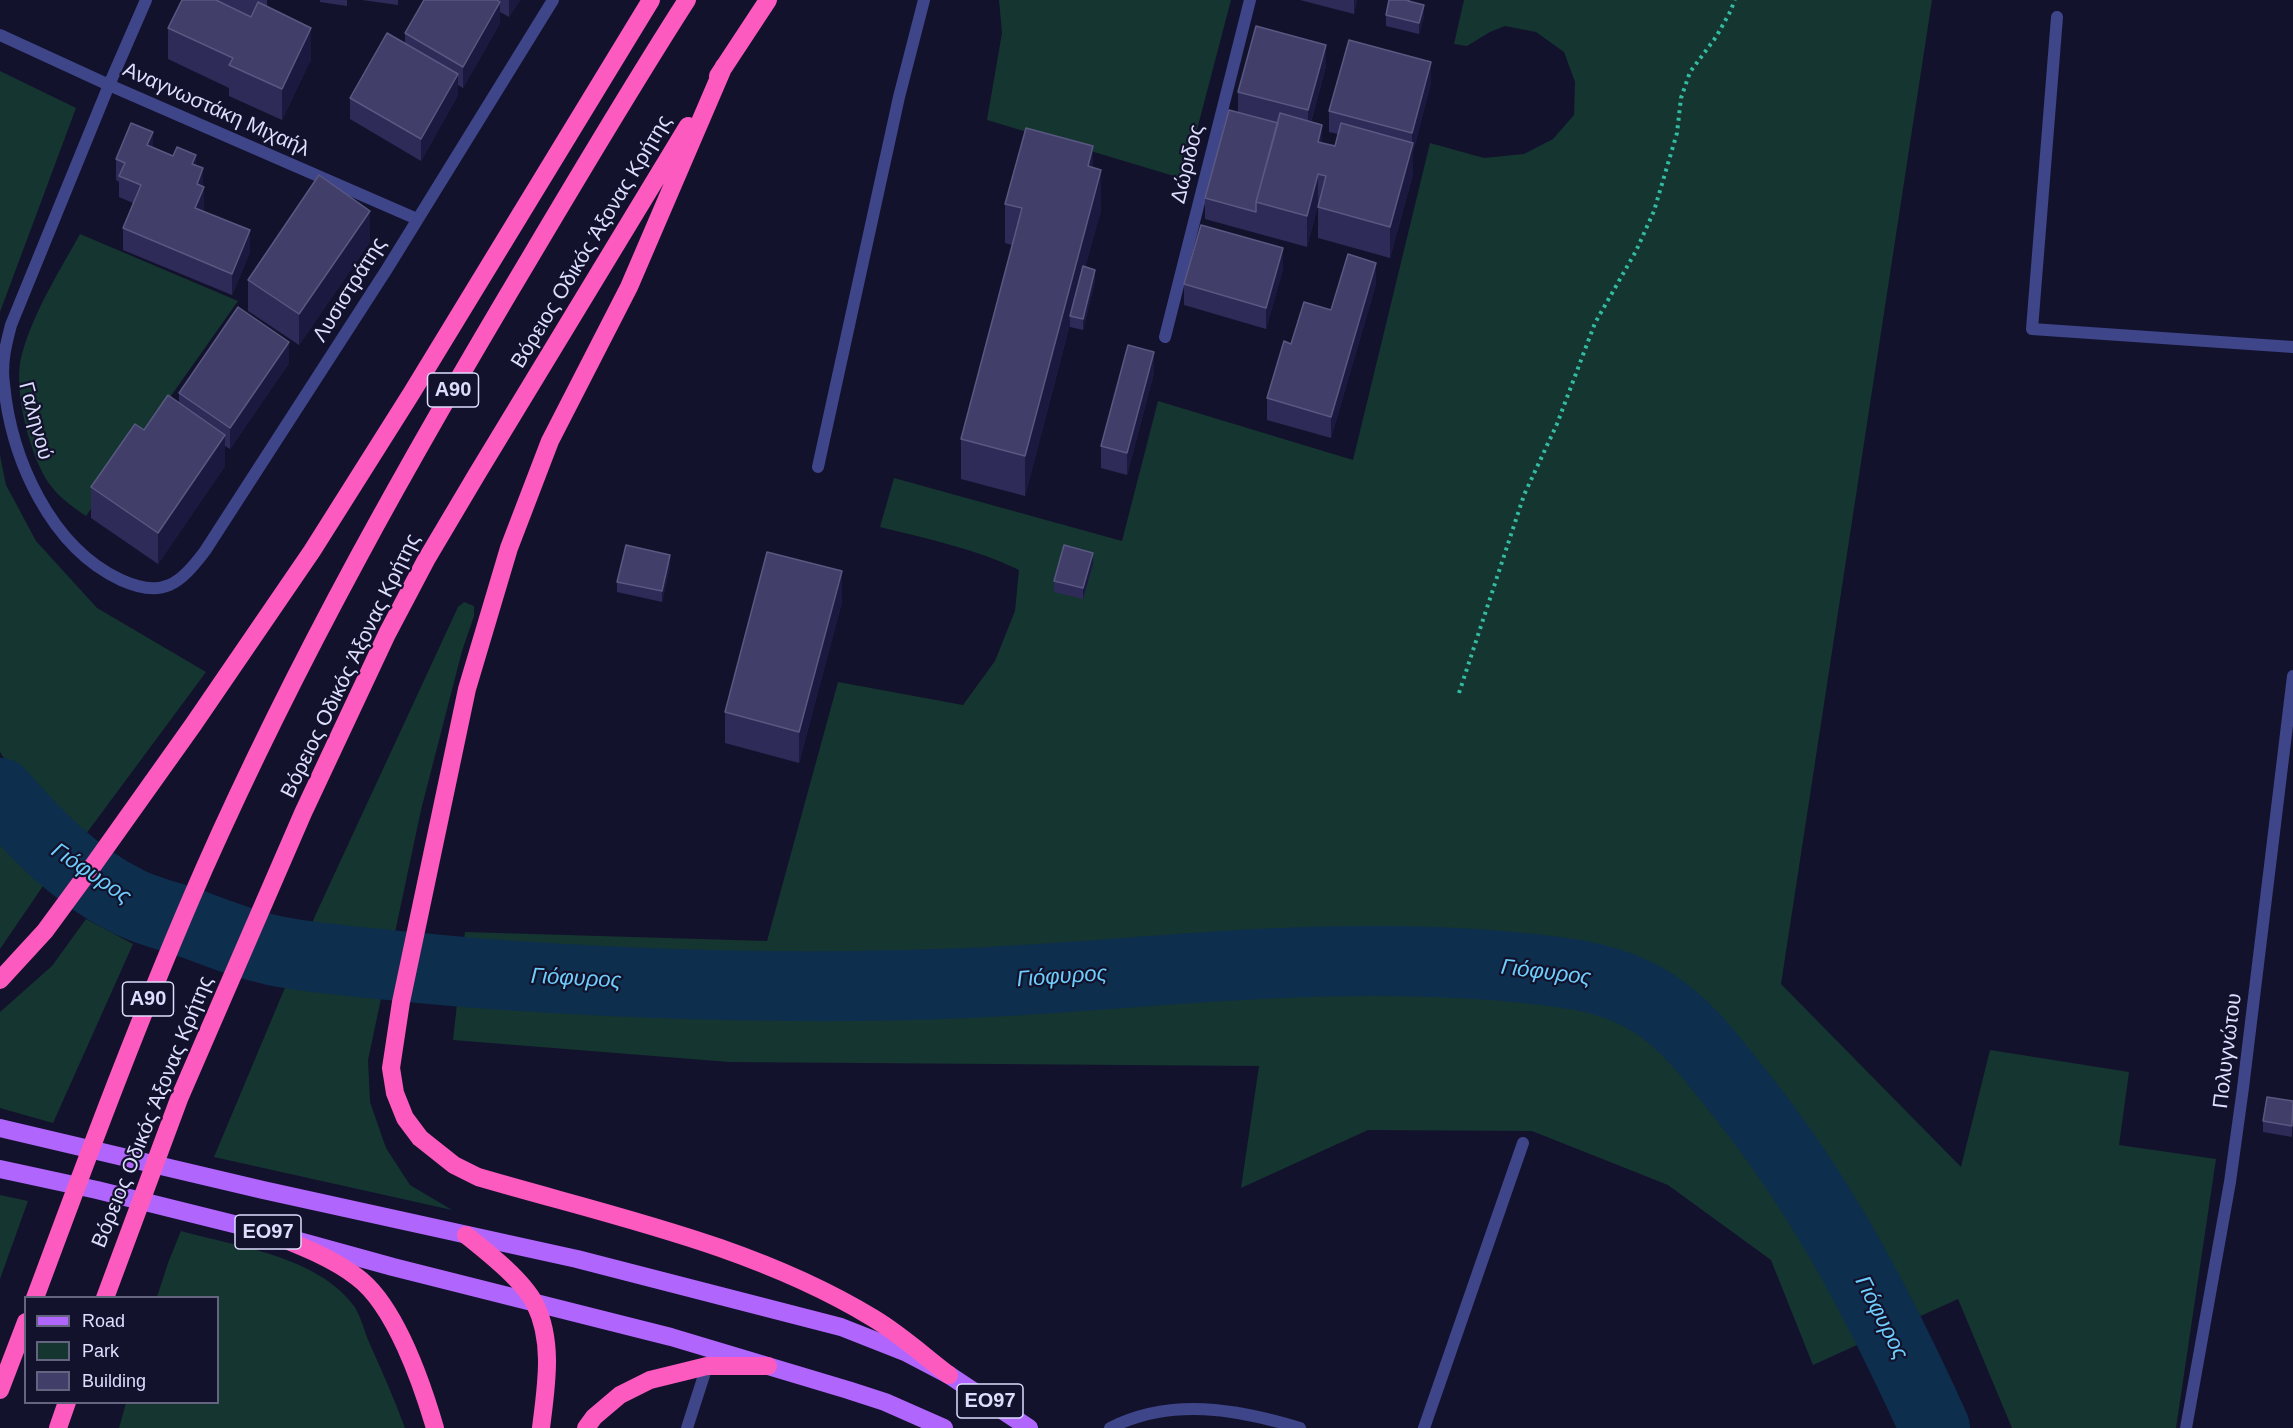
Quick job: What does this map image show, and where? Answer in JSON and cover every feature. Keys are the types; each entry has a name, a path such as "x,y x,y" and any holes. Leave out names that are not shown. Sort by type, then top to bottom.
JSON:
{"highway":[{"path":"0,980 45,931 193,725 312,551 411,394 651,0"},
{"name":"Βόρειος Οδικός Άξονας Κρήτης","path":"36,1296 126,1054 164,960 240,791 329,612 436,418 619,108 687,0"},
{"name":"Βόρειος Οδικός Άξονας Κρήτης","path":"106,1296 179,1099 303,813 387,634 426,560 724,66 768,0"},
{"path":"724,66 629,287 555,432 509,548 467,690 401,1002 391,1068 395,1094 405,1118 420,1138 454,1165 478,1177 719,1248 792,1276 874,1319 950,1376"},
{"path":"266,1232 337,1264 367,1286 387,1313 400,1337 414,1368 435,1428"},
{"path":"466,1235 502,1266 535,1302 543,1324 547,1352 541,1428"},
{"path":"0,1390 24,1327"},
{"path":"586,1428 607,1405 632,1388 650,1380 707,1365 768,1366"},
{"path":"58,1428 66,1404"}],"main road":[{"name":"ΕΟ97","path":"0,1128 656,1278 841,1327 907,1353 950,1376 1029,1428"},
{"name":"ΕΟ97","path":"0,1169 97,1190 266,1232 393,1267 671,1337 885,1402 944,1428"}],"street":[{"name":"Γαληνού","path":"146,0 11,325 5,348 3,381 9,416 23,461 43,504 62,532 87,559 108,573 126,582 144,587 166,587"},
{"name":"Λυσιστράτης","path":"166,587 186,575 205,551 417,219 553,0"},
{"path":"818,467 899,97 924,0"},
{"name":"Δώριδος","path":"1164,337 1250,0"},
{"path":"2057,17 2032,328 2293,347"},
{"name":"Αναγνωστάκη Μιχαήλ","path":"0,34 109,85 417,219"},
{"name":"Πολυγνώτου","path":"2186,1428 2230,1182 2242,1100 2293,676"},
{"path":"1424,1428 1523,1143"},
{"path":"687,1428 707,1365"},
{"path":"1110,1428 1160,1411 1202,1408 1238,1413 1300,1428"}],"path":[{"path":"1458,693 1524,495 1557,424 1595,323 1636,251 1654,211 1674,144 1681,98 1690,72 1716,37 1735,0"}],"green space":[{"path":"999,0 1231,0 1184,179 987,120 1002,33"},
{"path":"1464,0 1932,0 1781,984 1961,1167 1990,1050 2129,1072 2119,1145 2216,1159 2176,1428 2012,1428 1958,1299 1813,1365 1771,1260 1668,1185 1532,1131 1368,1130 1241,1188 1259,1066 729,1062 453,1040 465,932 767,941 838,682 963,705 995,661 1015,611 1019,570 969,550 880,527 894,478 1122,541 1158,401 1353,460 1430,143 1484,158 1524,154 1553,139 1574,115 1575,82 1564,52 1536,32 1505,26 1467,46 1454,44"},
{"path":"0,71 76,108 0,312"},
{"path":"80,234 238,301 86,516 59,495 43,474 30,441 19,385 22,354 33,322"},
{"path":"0,455 6,485 36,541 97,608 206,672 80,842 19,782 0,752"},
{"path":"464,602 474,606 474,616 462,651 421,810 368,1060 370,1102 386,1148 410,1185 452,1210 214,1157 315,916 458,607"},
{"path":"0,831 45,883 0,949"},
{"path":"86,919 133,944 53,1123 0,1108 0,1012 52,966"},
{"path":"0,1195 28,1201 0,1279"},
{"path":"181,1231 275,1256 319,1275 338,1289 354,1306 405,1428 119,1428 126,1404 219,1404 219,1296 157,1296"}],"building":[{"path":"182,0 216,0 251,17 258,2 311,28 282,89 229,65 233,58 168,28"},
{"path":"424,0 497,0 500,2 463,67 405,33"},
{"path":"1389,0 1409,0 1424,5 1419,23 1386,15"},
{"path":"1256,26 1326,45 1308,110 1238,92"},
{"path":"387,33 458,74 421,139 350,98"},
{"path":"1349,40 1431,62 1412,133 1329,111"},
{"path":"1229,110 1278,123 1256,202 1256,212 1205,198"},
{"path":"1280,113 1322,125 1318,142 1335,146 1341,123 1413,143 1390,227 1318,207 1326,176 1318,174 1307,216 1256,202"},
{"path":"131,123 153,132 147,145 173,156 177,147 196,155 192,164 203,168 197,184 204,187 195,208 250,230 232,274 123,228 141,185 119,176 125,163 116,159"},
{"path":"1026,128 1093,146 1088,166 1101,170 1025,456 961,439 1022,208 1005,204"},
{"path":"319,175 370,211 299,314 248,280"},
{"path":"1201,225 1283,248 1266,308 1184,284"},
{"path":"1348,254 1376,263 1331,417 1267,398 1284,341 1291,344 1304,302 1331,310"},
{"path":"1083,266 1095,270 1083,319 1070,316"},
{"path":"238,307 289,342 230,428 179,393"},
{"path":"1128,345 1154,352 1127,453 1101,446"},
{"path":"168,395 225,435 158,533 91,487 135,424 144,430"},
{"path":"626,545 670,555 662,591 617,582"},
{"path":"1064,545 1093,553 1083,588 1054,581"},
{"path":"767,552 842,571 799,732 725,712"},
{"path":"2267,1097 2293,1101 2292,1126 2263,1121"}],"waterway":[{"name":"Γιόφυρος","path":"0,793 28,824 74,867 108,891 127,901 245,943 312,957 536,977 782,986 967,983 1257,964 1411,961 1542,970 1581,976 1618,986 1653,1003 1689,1032 1768,1130 1823,1211 1847,1253 1893,1339 1935,1428"}]}
